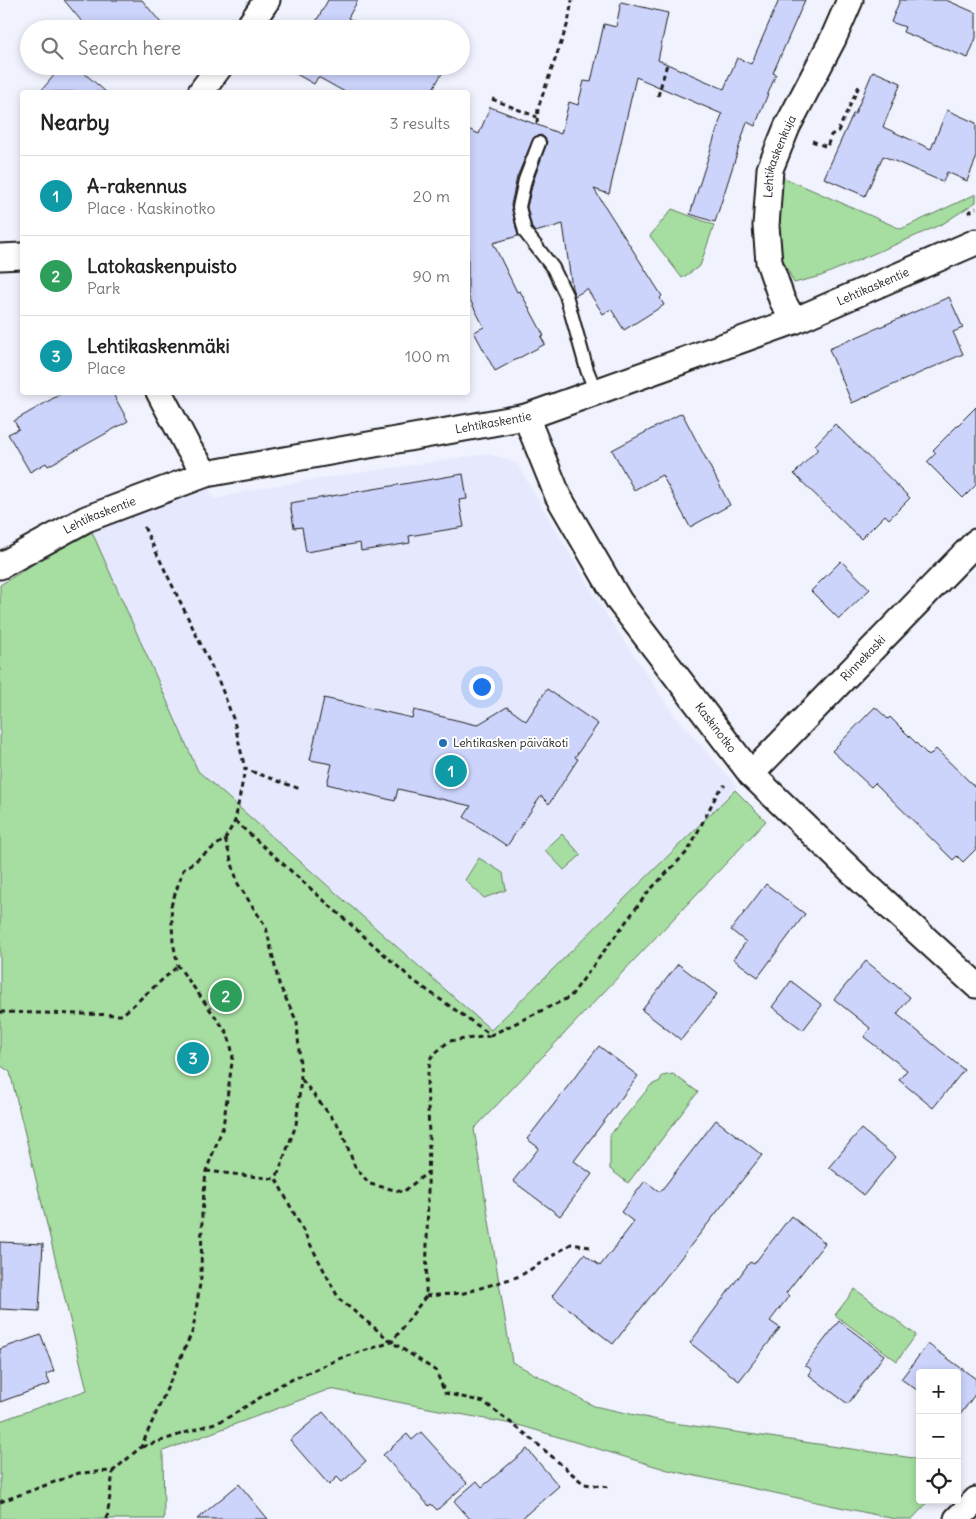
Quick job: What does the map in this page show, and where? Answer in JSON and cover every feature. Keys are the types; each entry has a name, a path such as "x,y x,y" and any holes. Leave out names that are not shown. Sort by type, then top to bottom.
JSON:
{"street":[{"path":"253,20 267,0"},
{"name":"Lehtikaskenkuja","path":"794,321 782,300 769,262 766,226 770,169 786,130 833,39 850,0"},
{"path":"202,90 213,75"},
{"name":"Lehtikaskentie","path":"0,566 86,519 206,474 526,417 794,321 904,275 976,242"},
{"path":"0,257 20,256"},
{"path":"161,395 189,449 206,474"},
{"name":"Kaskinotko","path":"526,417 558,496 619,602 751,774 862,882 976,985"},
{"name":"Rinnekaski","path":"751,774 976,542"},
{"path":"957,1519 976,1500"}],"lane":[{"path":"539,143 525,180 519,207 521,216 525,232 553,268 566,295 587,370 596,392"}],"path":[{"path":"539,143 536,129 538,108 568,22 572,0"},
{"path":"658,96 667,64"},
{"path":"786,130 826,147 832,135 838,131 859,86"},
{"path":"492,99 537,117"},
{"path":"962,217 976,208"},
{"path":"131,502 220,684 234,721 245,769 235,821 224,839 183,870 170,906 173,942 178,966 228,1034 233,1055 223,1128 206,1171 202,1214 201,1277 193,1330 141,1447"},
{"path":"245,769 300,789"},
{"path":"0,1502 79,1474 113,1471 141,1447 224,1420 282,1384 341,1358 392,1342 426,1296 427,1079 431,1057 449,1041 491,1035 570,997 648,892 688,851 718,792 728,783"},
{"path":"235,821 414,982 491,1035"},
{"path":"224,839 238,884 266,926 279,984 297,1022 301,1079 296,1125 276,1179 339,1299 392,1342 436,1371 444,1393 484,1402 528,1436 584,1484 610,1487"},
{"path":"0,1012 122,1015 178,966"},
{"path":"301,1079 341,1128 355,1167 370,1184 403,1192 428,1172"},
{"path":"206,1171 276,1179"},
{"path":"426,1296 464,1293 520,1276 571,1244 590,1247"},
{"path":"107,1519 113,1471"}],"shaded area":[{"name":"Lehtikasken päiväkoti","path":"486,454 504,458 517,464 602,608 675,716 736,785 735,790 491,1030 198,771 92,532 209,487 214,499 265,487"}],"green space":[{"path":"780,176 901,229 976,194 976,202 944,223 913,237 821,276 794,283 782,258 775,218"},
{"path":"672,209 714,225 700,266 682,278 650,236"},
{"path":"92,532 198,771 491,1030 735,790 766,821 474,1129 512,1362 594,1406 667,1422 916,1458 916,1504 926,1504 912,1519 895,1519 668,1470 522,1426 330,1389 163,1451 164,1519 0,1519 0,1421 87,1390 10,1072 0,1065 0,585 40,560"},
{"path":"562,834 581,855 564,870 545,850"},
{"path":"479,858 503,873 506,890 484,898 465,880"},
{"path":"673,1074 698,1092 628,1183 610,1169 610,1135 651,1085 660,1081 662,1076"},
{"path":"855,1289 916,1335 897,1361 835,1315"}],"building":[{"path":"64,0 142,0 159,20 81,20"},
{"path":"328,0 358,0 348,18 351,20 317,20"},
{"path":"779,0 805,0 773,73 776,74 755,126 747,122 715,222 690,214 722,114 636,77 609,194 594,189 662,296 660,298 664,305 624,330 611,309 603,314 587,289 575,296 572,288 563,224 535,232 532,228 527,207 533,182 547,142 541,135 534,137 517,177 511,205 518,236 493,243 517,292 520,291 544,336 541,337 545,344 495,371 474,332 484,327 470,300 470,130 479,134 490,107 561,134 569,102 578,105 584,81 591,82 604,24 616,27 621,2 668,13 658,60 724,89 737,58 751,64"},
{"path":"900,0 946,0 976,13 976,38 968,58 903,32 905,27 891,22"},
{"path":"873,71 901,83 883,127 931,149 947,110 976,123 976,159 967,181 947,172 943,182 883,156 865,196 824,178 853,114 855,114"},
{"path":"54,75 86,75 104,90 42,90"},
{"path":"298,75 441,75 432,90 341,90 318,77 314,84"},
{"path":"949,297 963,328 953,332 963,354 852,403 829,349"},
{"path":"59,395 114,395 128,421 48,466 46,463 30,472 8,434 19,429 14,421"},
{"path":"976,407 976,485 963,498 927,462 936,453 933,450"},
{"path":"682,413 730,505 690,527 662,475 634,490 612,450"},
{"path":"835,424 910,498 889,519 885,515 861,539 794,474 818,449 815,445"},
{"path":"463,474 467,499 459,500 464,527 409,536 410,543 361,551 360,543 306,552 302,527 294,528 290,503"},
{"path":"841,561 870,589 839,619 811,591"},
{"path":"547,689 598,724 575,757 578,759 549,804 541,796 507,846 464,817 471,806 398,789 395,801 327,784 332,764 310,760 324,698 412,718 414,710 477,725 507,707 526,721"},
{"path":"875,707 888,719 890,717 929,756 936,749 976,788 976,849 963,862 957,856 953,860 875,783 871,787 832,751"},
{"path":"766,884 805,914 758,977 733,959 746,942 731,930"},
{"path":"866,961 910,997 897,1014 964,1070 933,1108 899,1080 907,1070 864,1037 870,1028 834,999"},
{"path":"678,964 717,994 681,1040 642,1010"},
{"path":"791,981 822,1005 803,1030 772,1007"},
{"path":"599,1046 638,1076 574,1161 592,1174 560,1216 513,1181 539,1148 527,1139"},
{"path":"716,1120 762,1155 613,1344 552,1296 584,1254 600,1266 634,1222 621,1212 645,1181 660,1192"},
{"path":"861,1129 895,1157 864,1195 829,1167"},
{"path":"791,1216 825,1243 786,1293 789,1296 770,1321 780,1328 739,1381 690,1343 750,1262 754,1264"},
{"path":"0,1242 43,1244 39,1311 0,1309"},
{"path":"839,1321 884,1355 848,1404 809,1375 812,1370 805,1365"},
{"path":"41,1335 54,1371 46,1374 50,1384 0,1402 0,1349"},
{"path":"928,1344 976,1379 976,1393 961,1414 961,1369 916,1369 916,1389 901,1379"},
{"path":"323,1412 366,1461 342,1482 337,1477 329,1485 290,1440"},
{"path":"421,1432 467,1483 437,1510 431,1504 429,1506 383,1455 407,1434 412,1440"},
{"path":"527,1449 559,1486 521,1519 470,1519 454,1501 477,1481 482,1487"},
{"path":"239,1484 268,1519 197,1519"}],"place":[{"name":"Lehtikasken päiväkoti","path":"443,743"},
{"name":"A-rakennus","path":"451,771"},
{"name":"Latokaskenpuisto","path":"226,996"},
{"name":"Lehtikaskenmäki","path":"193,1058"}]}
